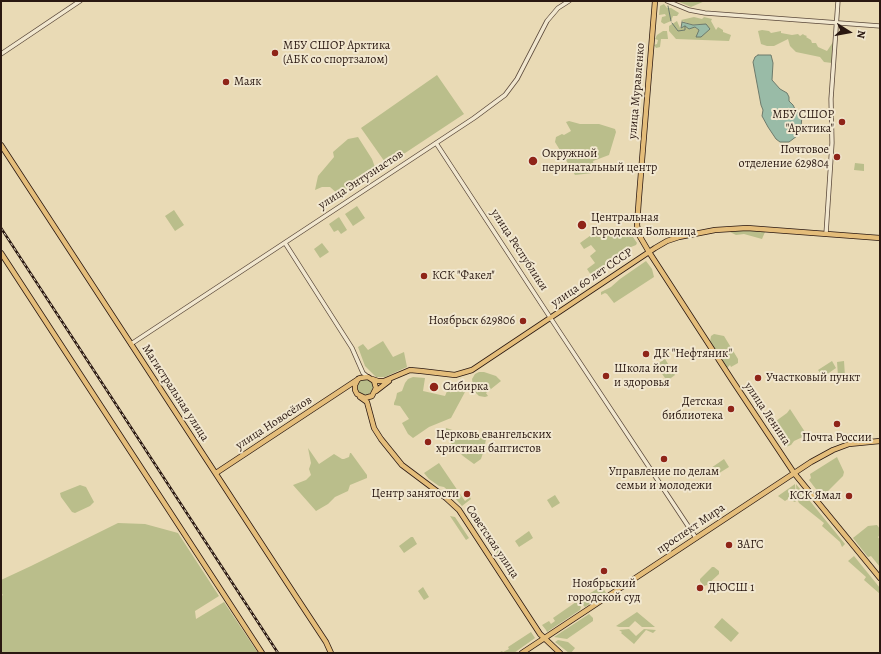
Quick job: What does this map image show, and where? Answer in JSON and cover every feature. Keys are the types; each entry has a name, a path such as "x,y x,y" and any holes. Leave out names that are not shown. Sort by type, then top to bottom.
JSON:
{"main road":[{"name":"улица Муравленко","path":"649,252 639,235 637,224 655,1"},
{"name":"Магистральная улица","path":"1,145 332,653"},
{"name":"улица 60 лет СССР","path":"370,378 380,381 415,370 449,375 466,373 649,252 667,241 679,237 720,229 762,228 880,238"},
{"name":"улица Ленина","path":"649,252 794,473 880,578"},
{"path":"1,254 262,653"},
{"path":"371,414 371,402 374,393 376,386 370,378 363,377 358,379 355,383 354,388 358,395 367,398 374,393 396,375"},
{"name":"улица Новосёлов","path":"216,473 358,379"},
{"path":"344,389 351,390 367,402 371,414"},
{"name":"Советская улица","path":"371,414 376,432 402,465 460,510 543,638 560,653"},
{"name":"проспект Мира","path":"522,653 816,458 840,447 858,443 880,441"}],"street":[{"path":"1,54 80,1"},
{"name":"улица Энтузиастов","path":"131,344 474,118 505,95 517,79 547,21 555,12 569,1"},
{"path":"667,1 690,10 705,12 880,26"},
{"path":"826,234 832,143 831,99 838,1"},
{"name":"улица Республики","path":"436,143 696,538"},
{"path":"285,243 352,348 364,374 370,378"},
{"path":"358,379 361,376 360,367"}],"shaded area":[{"path":"677,1 705,1 691,7"},
{"path":"664,4 667,8 671,8 679,13 677,16 673,16 671,21 664,24 661,22 662,17 666,16 665,14 659,15 660,6"},
{"path":"694,17 712,19 711,21 716,30 718,27 723,30 723,32 731,35 729,41 676,39 669,31 669,26 677,21 680,28 685,26 694,27 699,30 697,37 710,29 700,24 693,25 681,20"},
{"path":"682,22 693,25 706,24 710,29 701,37 696,37 699,30 695,27 689,29 685,26 681,28"},
{"path":"663,31 667,31 668,39 661,39 660,47 656,48 654,45 657,44 658,40 655,39 657,35"},
{"path":"758,31 769,31 771,33 781,31 781,33 792,35 798,34 800,36 803,34 811,40 812,43 816,43 818,47 827,51 833,42 832,63 824,62 820,57 796,52 790,46 788,39 774,46 761,44"},
{"path":"758,55 771,55 773,63 772,80 780,89 787,93 789,101 796,111 802,116 801,127 797,136 789,142 780,142 776,139 762,116 763,110 753,62 755,57"},
{"path":"437,75 464,114 387,165 361,128"},
{"path":"569,121 580,124 599,124 615,129 616,132 609,155 593,161 594,166 602,168 601,172 575,175 555,142 556,137 571,131 566,122"},
{"path":"358,137 372,159 376,170 340,196 330,187 322,187 315,190 318,176 334,157 333,152 348,139"},
{"path":"855,163 864,164 864,171 854,170"},
{"path":"357,206 365,218 353,226 345,214"},
{"path":"174,210 184,225 175,231 165,216"},
{"path":"339,217 347,230 341,234 338,230 334,232 329,224"},
{"path":"627,228 637,243 636,245 626,249 622,254 591,275 587,269 595,263 590,256 596,251 591,245 584,249 580,243 594,233 602,238 616,230 624,230"},
{"path":"742,230 765,232 762,239 744,234 736,235 730,232"},
{"path":"322,243 329,252 320,258 314,249"},
{"path":"646,261 652,269 654,277 614,303 607,294 605,293 601,295 601,292 611,287"},
{"path":"714,334 724,336 738,359 738,363 731,367 730,365 727,368 710,342 711,336"},
{"path":"383,341 393,357 404,352 407,367 385,377 376,377 365,366 358,347 363,344 368,350"},
{"path":"665,359 675,375 667,381 656,365"},
{"path":"832,361 836,368 823,377 818,370"},
{"path":"844,361 845,376 838,376 837,362"},
{"path":"479,372 496,376 501,381 486,393 488,396 485,397 479,396 475,392 473,386 472,379 475,374"},
{"path":"413,377 425,378 423,391 445,396 451,382 466,384 465,392 451,418 429,427 413,438 408,434 402,423 409,419 400,406 394,405 394,403 397,393 402,391 408,379"},
{"path":"365,379 371,381 373,387 371,393 365,395 359,393 357,387 359,381"},
{"path":"790,409 807,435 794,441 791,445 786,447 767,420 773,416 776,421"},
{"path":"446,428 462,433 467,432 482,435 486,439 481,459 474,464 463,456 447,438 445,432"},
{"path":"308,448 319,464 334,454 344,459 349,457 351,453 367,475 367,478 350,485 348,491 335,497 328,504 316,511 293,485 306,480 311,475 309,469 311,463"},
{"path":"837,457 844,472 843,476 822,497 809,480 811,478 810,474"},
{"path":"724,459 729,467 716,475 711,468"},
{"path":"439,463 458,491 453,495 444,487 439,486 429,479 424,473"},
{"path":"795,484 795,502 788,499 785,501 778,496"},
{"path":"796,484 845,544 842,547 840,542 822,526 824,523 799,503 797,499"},
{"path":"80,485 86,487 94,502 90,506 75,513 72,512 61,497 60,493"},
{"path":"460,494 465,501 470,497 471,499 462,506 455,498"},
{"path":"555,495 560,503 552,508 547,500"},
{"path":"450,516 455,517 469,538 466,540"},
{"path":"118,523 145,524 178,533 219,596 195,611 196,619 224,602 258,653 1,653 1,596 3,595 1,593 1,580"},
{"path":"877,525 880,529 880,535 878,537 880,540 880,567 871,556 868,557 853,538 868,526"},
{"path":"529,531 533,538 519,547 515,541"},
{"path":"413,537 417,544 404,553 399,546"},
{"path":"498,543 501,547 499,549 509,564 505,566 492,547"},
{"path":"854,556 880,588 880,594 864,580 866,577 848,561"},
{"path":"712,567 719,571 719,574 704,586 700,579"},
{"path":"602,586 606,593 585,607 581,602 582,598"},
{"path":"423,587 429,597 424,600 418,591"},
{"path":"576,602 581,607 580,610 547,632 542,625 549,621 551,624 555,621 553,618"},
{"path":"637,612 655,627 642,627 635,621 629,627 616,626"},
{"path":"589,614 593,618 593,621 567,639 554,637"},
{"path":"722,618 739,633 731,642 714,627"},
{"path":"629,629 636,636 644,629 656,630 653,633 646,630 634,644 619,630"},
{"path":"531,632 535,638 514,653 500,652 509,649 508,647"},
{"path":"558,640 568,642 575,648 571,653 569,653 555,642"}],"waterway":[{"path":"668,6 671,21"},
{"path":"672,23 678,31 685,30 685,26"}],"railway":[{"path":"1,228 278,653"}],"place":[{"name":"МБУ СШОР Арктика (АБК со спортзалом)","path":"275,53"},
{"name":"Маяк","path":"226,82"},
{"name":"МБУ СШОР \"Арктика\"","path":"842,122"},
{"name":"Почтовое отделение 629804","path":"837,157"},
{"name":"Окружной перинатальный центр","path":"533,161"},
{"name":"Центральная Городская Больница","path":"582,225"},
{"name":"КСК \"Факел\"","path":"424,276"},
{"name":"Ноябрьск 629806","path":"523,321"},
{"name":"ДК \"Нефтяник\"","path":"646,354"},
{"name":"Школа йоги и здоровья","path":"606,376"},
{"name":"Участковый пункт","path":"758,378"},
{"name":"Сибирка","path":"434,387"},
{"name":"Детская библиотека","path":"731,409"},
{"name":"Почта России","path":"837,424"},
{"name":"Церковь евангельских христиан баптистов","path":"428,442"},
{"name":"Управление по делам семьи и молодежи","path":"664,459"},
{"name":"Центр занятости","path":"467,494"},
{"name":"КСК Ямал","path":"849,496"},
{"name":"ЗАГС","path":"729,545"},
{"name":"Ноябрьский городской суд","path":"604,571"},
{"name":"ДЮСШ 1","path":"700,588"}]}
